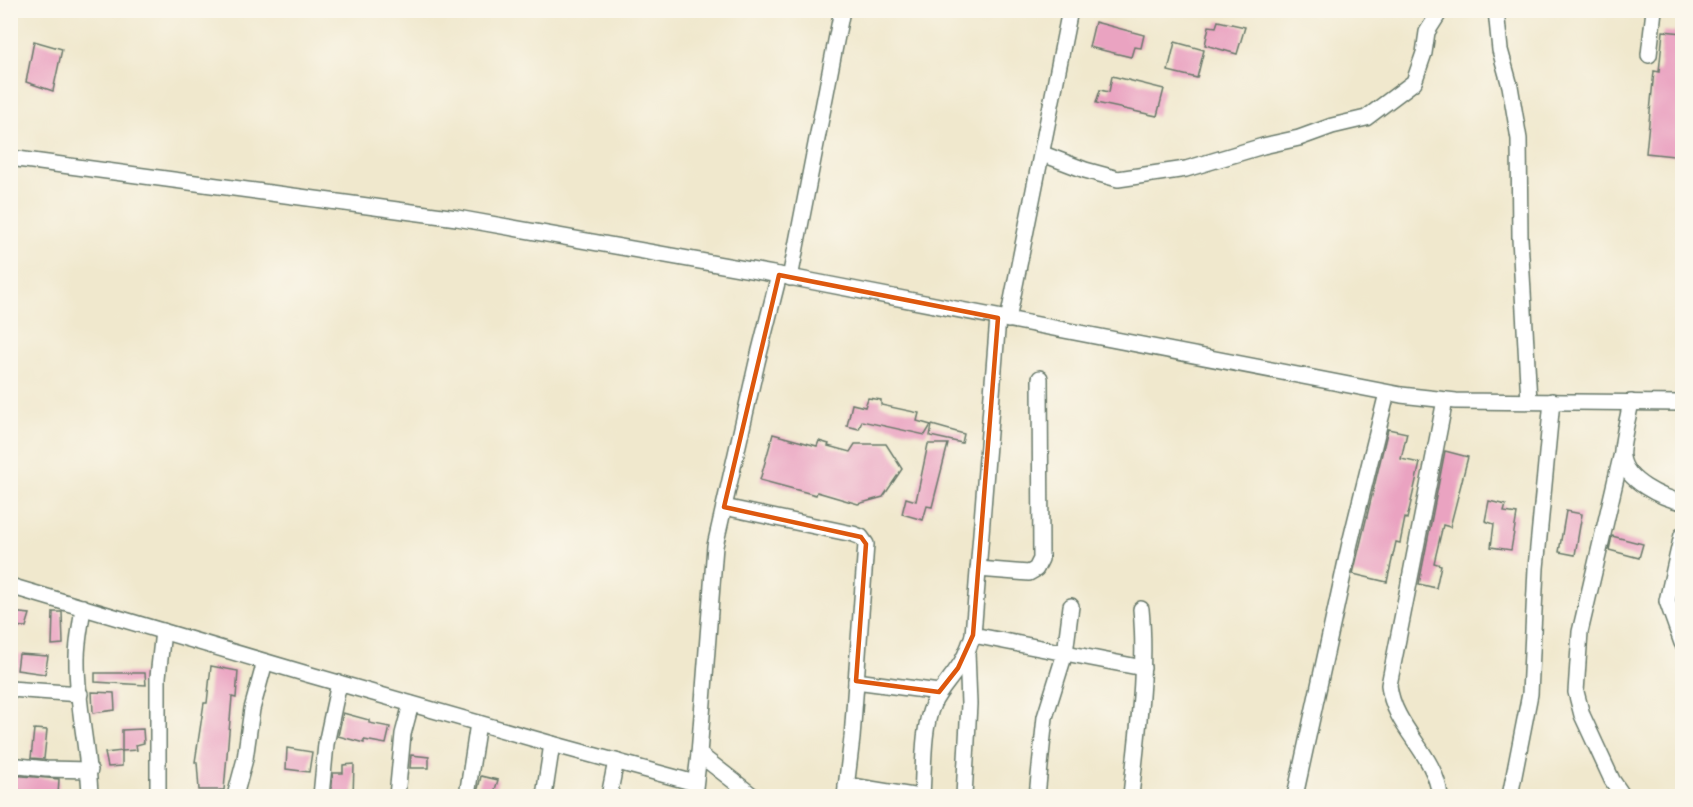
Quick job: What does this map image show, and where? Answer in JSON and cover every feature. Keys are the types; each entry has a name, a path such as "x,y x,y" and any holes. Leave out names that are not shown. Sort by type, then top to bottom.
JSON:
{"street":[{"path":"10,586 265,662 616,761 695,790 715,546 757,362 784,276 842,10"},
{"path":"922,796 927,729 932,705 958,668 973,635 1003,319 1043,154 1070,10"},
{"path":"1043,154 1085,170 1118,179 1186,169 1366,118 1414,82 1424,53 1427,32 1441,10"},
{"path":"1496,10 1500,50 1510,86 1518,139 1520,238 1529,401"},
{"path":"1649,55 1654,10"},
{"path":"10,158 458,218 784,276 1387,393 1445,400 1683,403"},
{"path":"978,569 1029,573 1036,568 1041,559 1041,378"},
{"path":"1295,796 1350,543 1387,393"},
{"path":"1440,796 1438,780 1425,754 1397,716 1390,697 1389,685 1445,400"},
{"path":"1510,796 1530,694 1536,568 1552,401"},
{"path":"1623,796 1611,780 1582,715 1576,692 1580,632 1622,457 1631,402"},
{"path":"1622,457 1627,470 1642,485 1668,499 1683,502"},
{"path":"724,507 861,537 866,544 846,790 913,796"},
{"path":"1683,535 1667,601 1683,643"},
{"path":"1037,796 1046,717 1065,653 1071,606"},
{"path":"83,607 77,658 90,770 90,796"},
{"path":"1131,796 1143,668 1144,635 1141,609"},
{"path":"158,796 158,677 163,631"},
{"path":"973,635 1143,668"},
{"path":"964,796 969,704 967,652"},
{"path":"235,796 240,786 252,709 265,662"},
{"path":"856,681 939,692"},
{"path":"321,796 326,744 339,683"},
{"path":"10,688 80,694"},
{"path":"397,796 403,734 411,704"},
{"path":"467,796 478,723"},
{"path":"544,796 552,744"},
{"path":"699,754 753,796"},
{"path":"609,796 616,761"},
{"path":"10,765 90,770"}],"highlighted area":[{"path":"779,275 998,318 973,635 958,668 939,692 856,681 866,544 861,537 724,507"}],"building":[{"path":"1218,21 1245,27 1237,54 1205,45 1209,26 1216,27"},
{"path":"1095,22 1144,35 1141,48 1134,47 1131,57 1089,47"},
{"path":"1663,31 1683,33 1683,157 1646,153 1654,71 1659,72"},
{"path":"34,41 62,49 53,91 26,82"},
{"path":"1175,42 1204,50 1197,78 1168,71"},
{"path":"1112,76 1164,89 1157,116 1096,103 1100,90 1109,92"},
{"path":"868,398 881,400 881,405 919,413 917,421 931,425 925,435 862,421 859,429 847,426 852,404 865,407"},
{"path":"932,425 964,434 962,443 930,436"},
{"path":"1388,429 1407,433 1401,459 1420,463 1407,519 1405,518 1400,543 1396,542 1387,582 1353,574"},
{"path":"773,434 817,446 819,441 850,452 855,444 886,444 902,469 883,497 858,504 817,492 816,495 760,480"},
{"path":"928,444 948,444 932,507 927,506 923,520 902,514 906,498 916,501"},
{"path":"1445,451 1468,457 1450,527 1443,525 1434,563 1441,565 1436,588 1419,584"},
{"path":"1489,501 1506,505 1504,512 1517,514 1511,550 1491,547 1494,524 1485,521"},
{"path":"1566,511 1582,514 1575,555 1559,552"},
{"path":"1612,536 1643,544 1639,558 1609,550"},
{"path":"10,612 30,614 26,627 10,626"},
{"path":"53,612 62,612 63,644 52,645"},
{"path":"19,654 48,656 45,674 17,670"},
{"path":"211,666 238,671 236,698 232,697 224,790 199,790 197,762 195,762 204,703 207,703"},
{"path":"95,673 145,673 146,685 95,682"},
{"path":"92,692 114,693 115,710 93,713"},
{"path":"343,713 369,720 369,723 390,727 386,744 364,740 364,743 338,736"},
{"path":"34,729 47,730 44,759 31,758"},
{"path":"143,729 144,743 136,745 137,750 122,751 122,730"},
{"path":"287,748 312,752 309,772 286,769"},
{"path":"122,751 122,766 108,767 105,753"},
{"path":"411,755 429,757 429,768 410,768"},
{"path":"354,764 353,796 331,796 333,773 343,773 343,765"},
{"path":"10,775 59,779 58,796 10,796"},
{"path":"481,776 498,780 493,796 477,793"}]}
